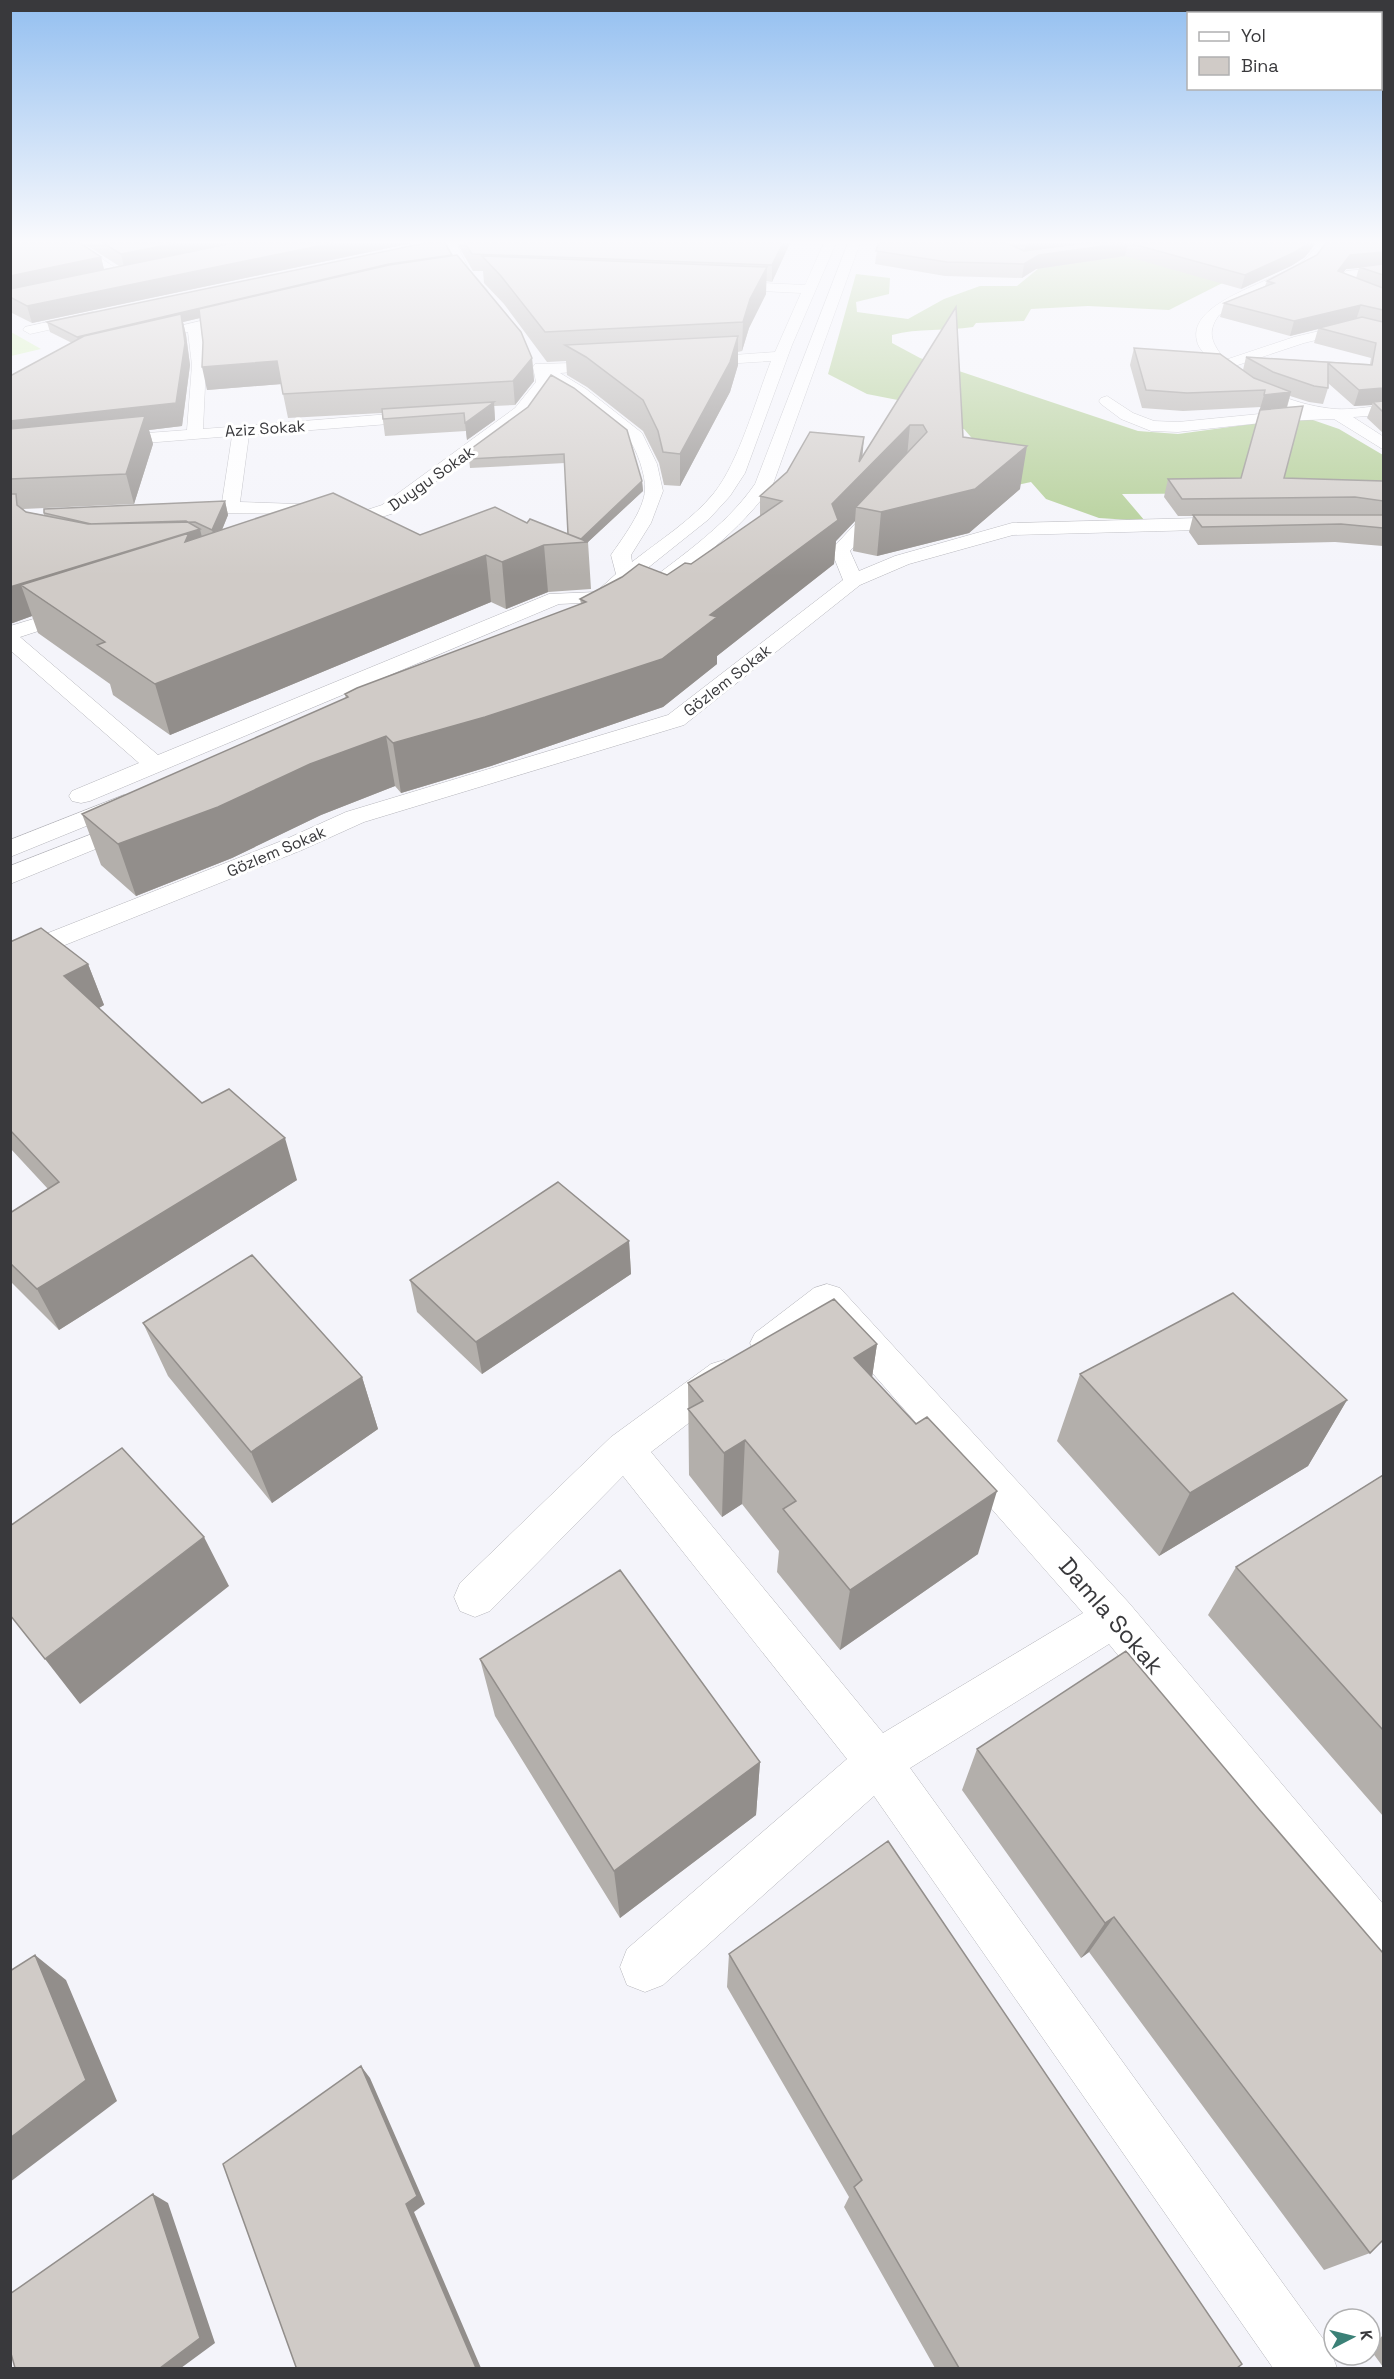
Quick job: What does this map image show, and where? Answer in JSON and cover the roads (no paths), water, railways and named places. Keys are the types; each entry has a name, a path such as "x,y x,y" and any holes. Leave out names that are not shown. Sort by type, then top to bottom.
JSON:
{"street":[{"path":"195,432 200,365 198,354"},
{"path":"531,354 542,369 581,392 636,436 648,464 654,491 642,523 621,555 627,577"},
{"path":"625,610 726,528 748,507 764,484 811,354"},
{"path":"1213,354 1222,366 1240,382 1279,401 1337,414 1383,445"},
{"path":"1222,366 1257,354"},
{"path":"564,619 627,577 703,514 721,496 736,473 780,356 680,363"},
{"path":"542,369 622,365"},
{"name":"Duygu Sokak","path":"321,532 388,509 521,411 544,382 542,369"},
{"path":"1107,401 1127,416 1151,426 1178,427 1280,416 1383,410"},
{"path":"487,412 521,411"},
{"name":"Aziz Sokak","path":"91,443 195,432 241,431 442,415"},
{"path":"230,507 241,431"},
{"path":"853,581 840,550 896,490"},
{"path":"162,510 230,507 288,510 388,509"},
{"name":"Gözlem Sokak","path":"10,958 293,845 355,817 676,720 853,581 902,560 1012,530 1253,523"},
{"path":"62,804 556,598 598,598"},
{"path":"10,633 99,605"},
{"path":"10,639 155,765"},
{"path":"10,849 139,796"},
{"path":"10,876 156,816"},
{"path":"10,826 31,817"},
{"name":"Damla Sokak","path":"625,1449 827,1298 1114,1617 1383,1944"},
{"path":"475,1597 625,1449 878,1762 1308,2368"},
{"path":"645,1967 878,1762 1114,1617"}]}
